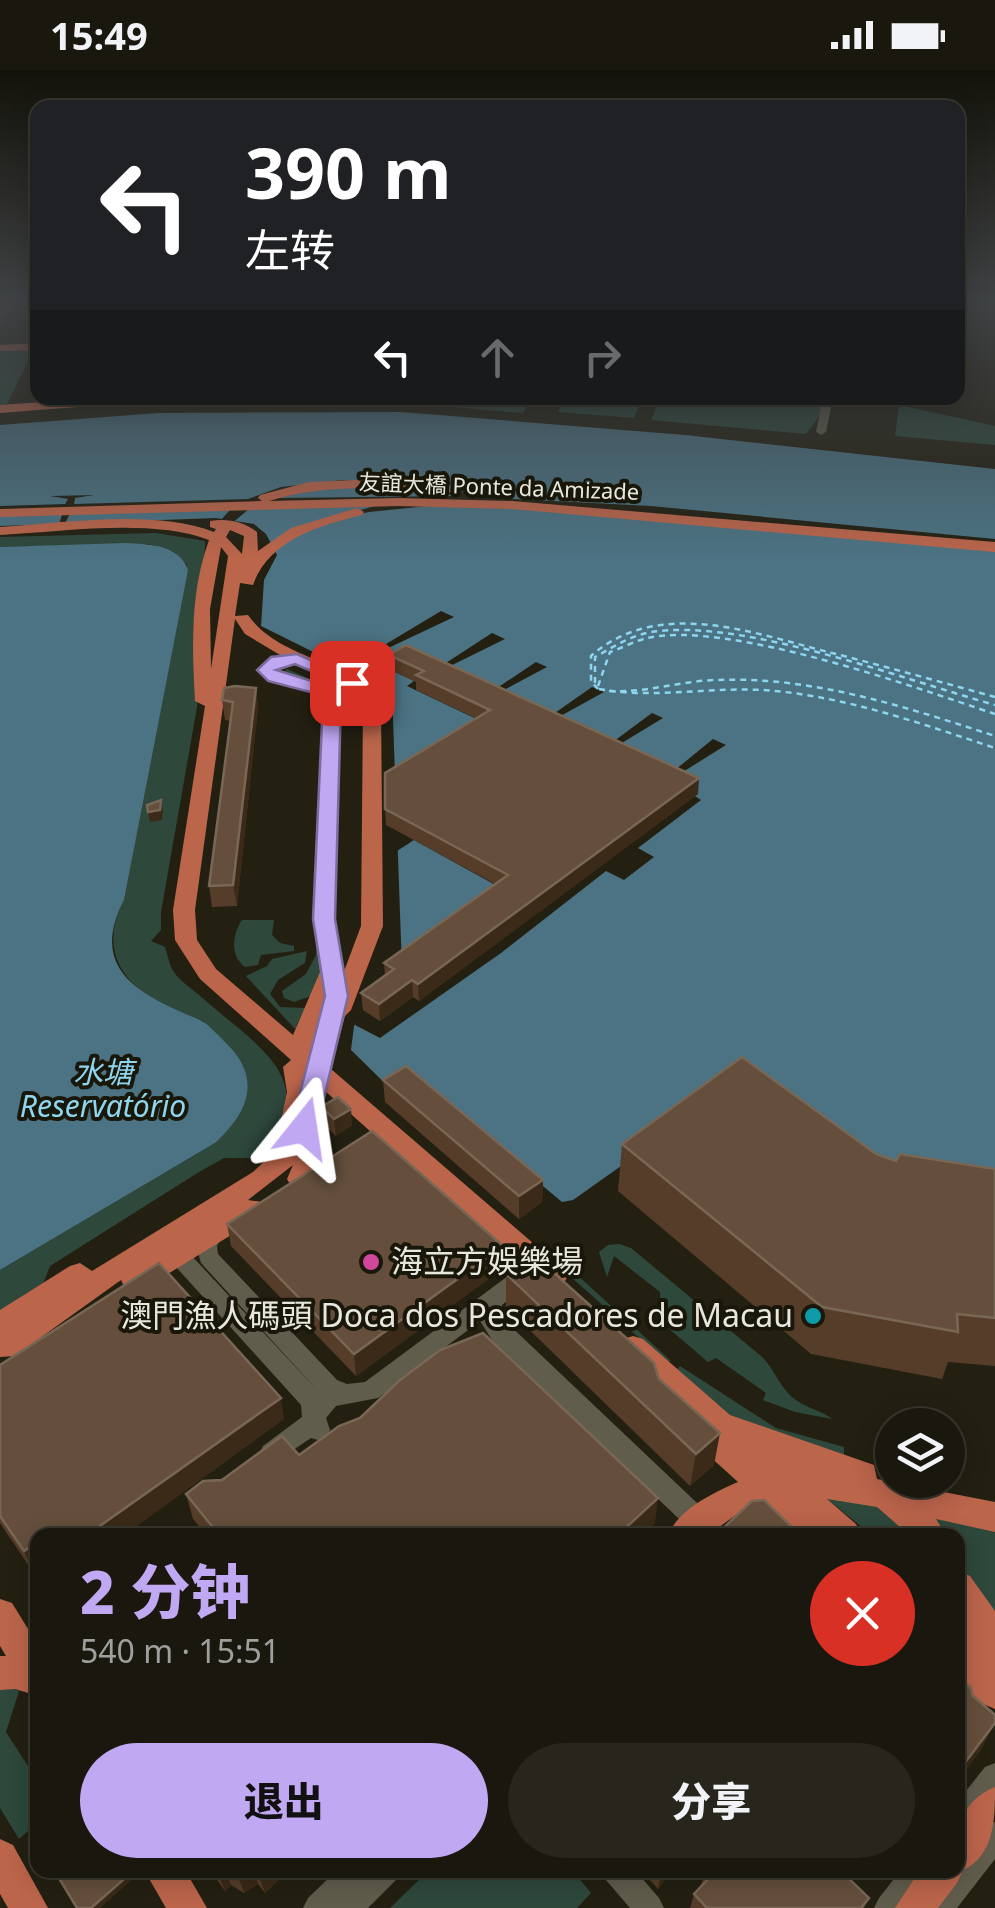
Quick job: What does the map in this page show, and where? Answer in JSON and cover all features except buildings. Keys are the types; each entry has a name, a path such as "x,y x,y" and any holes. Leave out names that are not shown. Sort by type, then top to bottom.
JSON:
{"main road":[{"path":"0,409 52,405"},
{"path":"209,701 200,644 212,551 224,526 249,506 285,491 358,482 514,500"},
{"name":"友誼大橋 Ponte da Amizade","path":"0,511 371,499 514,500 675,511 995,544"},
{"path":"253,566 285,538 337,517 381,508 455,503"},
{"name":"友誼大橋 Ponte da Amizade","path":"0,511 455,503 604,510 995,544"},
{"path":"0,533 225,524 248,530 253,538 253,566 242,618 209,701"},
{"path":"171,526 216,534 230,542 236,553 171,933 182,962 196,980 296,1060 563,1296 527,1274 354,1145 296,1060"},
{"path":"0,533 175,530 219,542 227,556 209,701"},
{"path":"1,1338 276,1168 301,1135 336,996 324,919 331,698 245,626 242,618"},
{"path":"295,667 342,678 364,692 372,710 372,917 324,1050"},
{"path":"252,1168 281,1140 290,1125 300,1092 296,1060 339,944 345,701 336,687 295,667"},
{"path":"324,919 331,928 350,931 365,926 372,917"},
{"path":"1,1338 46,1336 354,1145"},
{"path":"1,1338 275,1154 295,1152 307,1164 300,1179"},
{"path":"812,1528 607,1335 701,1408 837,1528"},
{"path":"701,1408 762,1441 815,1462 995,1502"},
{"path":"686,1523 744,1492 792,1482 853,1488 995,1517"},
{"path":"763,1484 783,1528"},
{"path":"784,1528 802,1496 815,1488 853,1488 908,1512 923,1528"},
{"path":"965,1597 995,1639"},
{"path":"5,1630 30,1667"},
{"path":"965,1640 995,1667"},
{"path":"0,1674 16,1672 30,1676"},
{"path":"965,1673 980,1706"},
{"path":"965,1844 995,1806"},
{"path":"0,1858 29,1908"},
{"path":"168,1878 188,1908"},
{"path":"914,1908 938,1878"}],"street":[{"path":"822,432 827,405"},
{"path":"213,1234 206,1246 208,1257 330,1387 361,1402 365,1418 458,1350 477,1342 502,1343 521,1353"},
{"path":"169,1258 182,1259 312,1400 313,1422 327,1437 342,1439"},
{"path":"248,1471 313,1422 326,1399 370,1391 527,1274"},
{"path":"491,1301 494,1326 686,1523 734,1527"},
{"path":"965,1814 995,1776"},
{"path":"965,1874 995,1836"},
{"path":"318,1908 350,1878"},
{"path":"347,1908 378,1878"},
{"path":"623,1878 649,1908"},
{"path":"888,1908 912,1878"},
{"path":"938,1908 962,1878"}],"green space":[{"path":"0,388 15,388 6,406 0,406"},
{"path":"431,405 527,405 523,413"},
{"path":"562,405 639,405 634,418 558,412"},
{"path":"657,405 828,405 806,434 651,420"},
{"path":"899,405 995,426 995,445 895,436"},
{"path":"156,533 205,541 205,548 193,631 199,676 197,707 161,930 151,941 165,947 172,969 181,980 242,1031 276,1067 285,1086 286,1107 278,1131 258,1158 224,1158 199,1172 50,1266 41,1289 0,1312 0,1270 215,1143 203,1021 144,993 119,963 114,945 187,565 174,552 148,544 0,547 0,537"},
{"path":"287,669 331,688 340,698 332,943 311,996 294,1002 284,998 282,991 306,974 316,955 319,835 338,698 328,688 283,673"},
{"path":"242,920 274,920 272,935 280,943 294,946 294,951 261,955 258,965 245,967 234,945"},
{"path":"307,951 305,963 278,980 270,994 280,1007 305,1008 295,1029 246,976 267,966 272,959"},
{"path":"608,1245 631,1248 761,1356 790,1395 832,1419 795,1412 763,1400 766,1393 716,1358 708,1362 661,1322 660,1292 614,1256 607,1277 599,1252"},
{"path":"567,1246 574,1272 671,1361 665,1361 551,1259"},
{"path":"680,1366 776,1428 844,1447 844,1465 710,1409 676,1371"},
{"path":"812,1487 995,1520 995,1625 981,1609 965,1606 965,1528 863,1528"},
{"path":"0,1683 19,1691 6,1732 30,1769 30,1829 19,1839 0,1808"},
{"path":"421,1878 579,1878 591,1893 577,1908 390,1908"}],"water":[{"path":"401,412 685,435 995,469 995,1202 922,1186 734,1086 573,1200 562,1202 420,1083 398,1096 351,1050 354,1026 402,968 392,691 261,626 264,580 277,555 266,534 254,524 216,518 0,526 0,425 158,413"},
{"name":"水塘 Reservatório","path":"126,543 171,551 188,570 112,946 117,964 128,979 160,1002 203,1022 235,1053 247,1080 247,1093 237,1118 215,1143 0,1270 0,547"}],"pier":[{"path":"342,480 412,484 514,499 651,506 995,539 995,549 561,510 428,506 369,512 300,527 375,506 249,509 231,524 218,523 230,510 70,513 65,524 59,524 62,515 0,515 0,506 65,504 68,499 50,496 94,495 75,498 74,504 248,499 281,487","holes":["340,484 395,486 459,496 277,498"]},
{"path":"441,611 454,617 384,650 432,672 492,633 505,639 436,673 485,696 536,662 547,667 489,698 542,722 592,687 604,692 546,724 602,750 652,713 663,718 607,752 664,779 713,739 726,745 670,780 701,800 638,848 654,857 624,880 606,871 501,953 380,1038 355,1025 362,1015 508,892 414,840 397,851 396,765 412,773 489,725 407,686 414,681 385,667 392,663 371,653"}],"ferry route":[{"path":"598,689 591,681 591,656 618,638 647,628 677,624 709,625 772,637 995,697"},
{"path":"595,683 595,657 643,634 688,630 776,642 995,705"},
{"path":"598,686 610,652 647,638 682,635 724,638 821,659 995,714"},
{"path":"612,691 716,680 788,683 893,704 995,736"},
{"path":"599,689 612,691"},
{"path":"612,691 792,693 880,711 995,748"}],"place":[{"name":"海立方娛樂場","path":"371,1262"},
{"name":"澳門漁人碼頭 Doca dos Pescadores de Macau","path":"813,1316"}],"route":[{"path":"304,1128 336,1008 324,919 332,701 324,691 274,677 266,670 277,660 297,659 352,683"}]}
